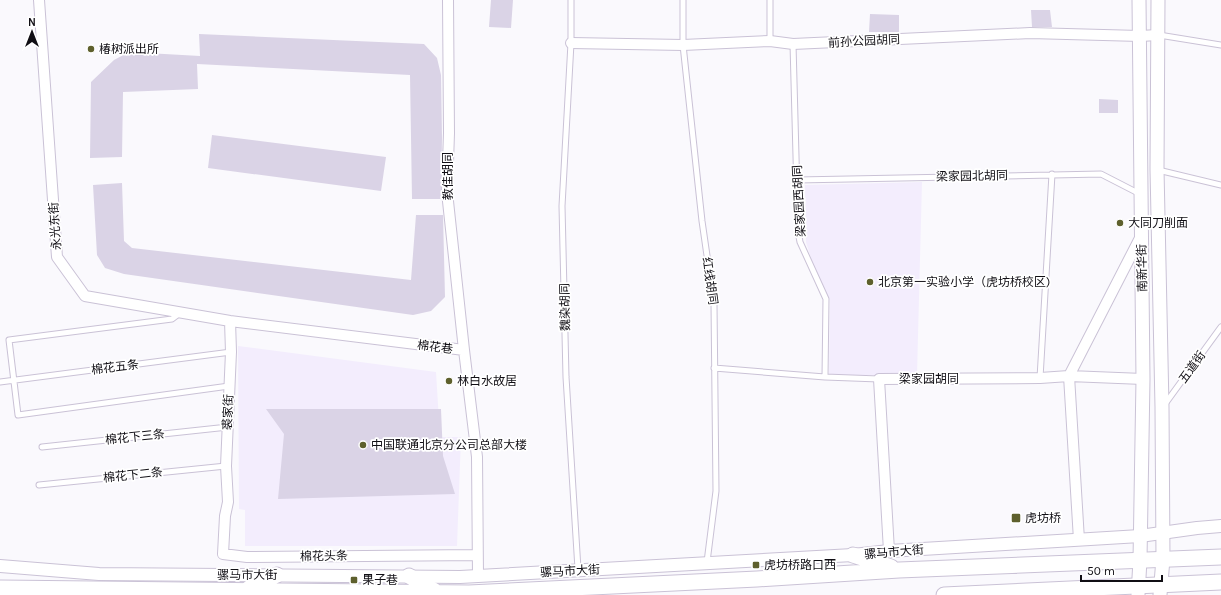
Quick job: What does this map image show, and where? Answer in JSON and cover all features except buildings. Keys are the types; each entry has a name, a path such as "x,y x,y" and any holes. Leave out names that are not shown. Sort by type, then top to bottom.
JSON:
{"main road":[{"name":"南新华街","path":"1138,590 1140,560 1143,379 1139,0"},
{"name":"南新华街","path":"1158,0 1157,169 1162,407 1163,559 1160,590"},
{"path":"854,555 899,570"},
{"name":"骡马市大街","path":"0,588 469,593 757,579 899,570 1221,557"},
{"path":"243,591 277,575"},
{"path":"0,576 15,588"},
{"path":"409,576 438,592"},
{"path":"944,595 1160,590 1221,582"}],"street":[{"name":"永光东街","path":"39,0 57,257 85,296 230,321"},
{"name":"教佳胡同","path":"448,0 449,133 447,192 464,350"},
{"name":"前孙公园胡同","path":"571,43 683,45 770,41 793,44 1030,34 1158,35"},
{"path":"1079,540 1069,376 1141,236"},
{"name":"棉花巷","path":"230,321 464,350 477,457 478,576"},
{"name":"裘家街","path":"228,502 226,466 231,352 230,321"},
{"name":"梁家园胡同","path":"879,379 1040,378 1069,376 1143,379"},
{"path":"879,379 889,551"},
{"name":"棉花头条","path":"228,502 224,516 223,554 247,557 477,555"},
{"name":"骡马市大街","path":"0,566 99,574 460,577 854,555 889,551 1140,536 1221,526"}],"lane":[{"name":"魏染胡同","path":"571,0 571,43 562,206 566,377 578,570"},
{"name":"红线胡同","path":"683,0 683,45 702,221 714,304 716,491 707,563"},
{"path":"770,0 770,41"},
{"path":"1158,35 1221,45"},
{"name":"梁家园西胡同","path":"793,44 798,231 800,242 826,299 825,377"},
{"path":"1157,169 1221,185"},
{"path":"1040,378 1052,174"},
{"name":"梁家园北胡同","path":"797,180 1101,174 1141,195"},
{"path":"181,312 172,320 9,340 18,414 230,386"},
{"name":"五道街","path":"1162,407 1221,327"},
{"name":"棉花五条","path":"0,382 231,352"},
{"name":"梁家园胡同","path":"714,368 825,377 879,379"},
{"name":"棉花下三条","path":"42,447 228,427"},
{"name":"棉花下二条","path":"39,485 226,466"}],"shaded area":[{"name":"北京第一实验小学（虎坊桥校区)","path":"922,182 917,375 829,375 830,300 813,265 806,242 805,185"},
{"name":"中国联通北京分公司总部大楼","path":"238,346 436,372 440,437 461,437 457,546 245,546 245,510 239,509"}],"place":[{"name":"椿树派出所","path":"91,49"},
{"name":"大同刀削面","path":"1120,223"},
{"name":"北京第一实验小学（虎坊桥校区)","path":"870,282"},
{"name":"林白水故居","path":"449,381"},
{"name":"中国联通北京分公司总部大楼","path":"363,445"},
{"name":"虎坊桥","path":"1016,518"},
{"name":"虎坊桥路口西","path":"756,565"},
{"name":"果子巷","path":"354,580"}]}
